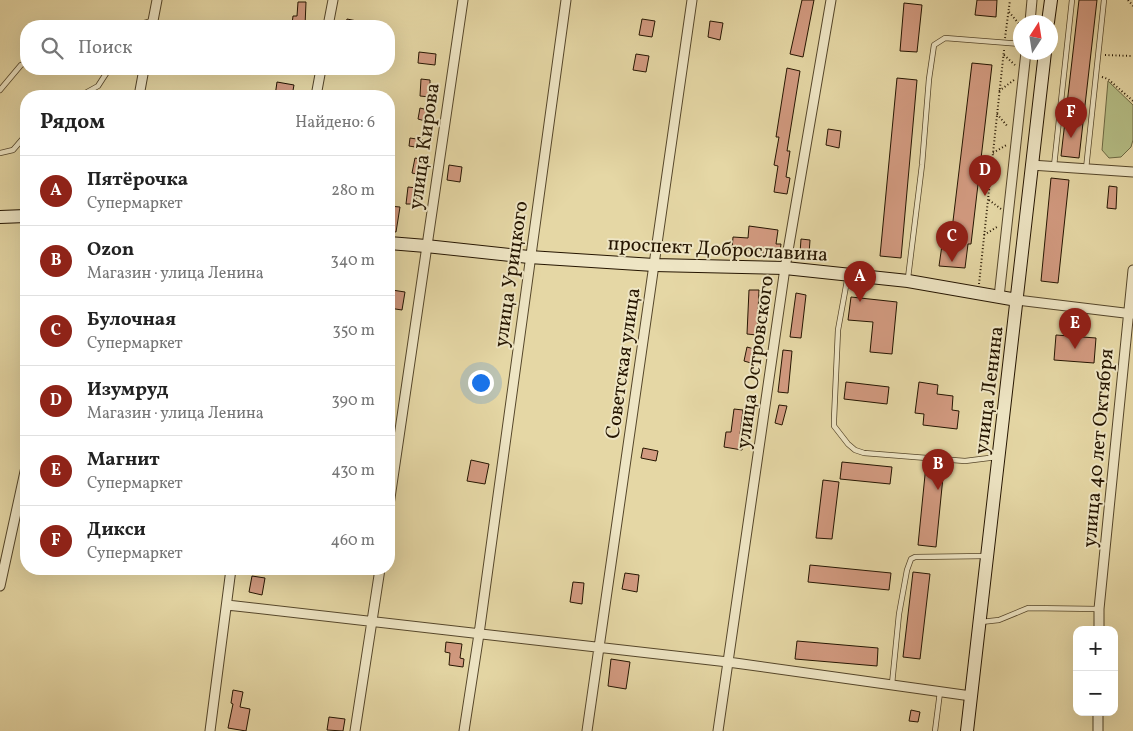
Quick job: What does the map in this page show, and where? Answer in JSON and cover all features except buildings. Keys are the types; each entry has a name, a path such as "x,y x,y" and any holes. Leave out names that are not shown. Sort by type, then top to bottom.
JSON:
{"main road":[{"path":"1049,15 1051,0"},
{"name":"улица Ленина","path":"967,731 1044,60"},
{"path":"0,217 20,216"},
{"name":"проспект Доброславина","path":"395,243 530,257 654,265 785,268 908,281 1017,300"}],"street":[{"path":"154,20 157,0"},
{"path":"329,20 333,0"},
{"name":"улица Кирова","path":"395,463 463,0"},
{"name":"улица Урицкого","path":"464,731 566,0"},
{"name":"Советская улица","path":"586,731 692,0"},
{"name":"улица Островского","path":"718,731 785,268 831,0"},
{"path":"1031,15 1032,0"},
{"path":"999,297 1025,60"},
{"path":"140,90 143,75"},
{"path":"317,90 320,75"},
{"path":"1032,165 1133,172"},
{"name":"улица 40 лет Октября","path":"1099,626 1099,609 1133,270"},
{"name":"проспект Доброславина","path":"1017,300 1130,314"},
{"path":"0,586 20,511"},
{"path":"210,731 230,575"},
{"path":"355,731 379,575"},
{"path":"227,605 728,662 971,696"},
{"path":"1098,716 1098,731"}],"lane":[{"path":"1054,166 1072,0"},
{"path":"1086,169 1104,0"},
{"path":"908,281 934,45 945,38 1013,44"},
{"path":"0,90 20,66"},
{"path":"91,90 98,86 105,75"},
{"path":"0,153 13,150 20,142"},
{"path":"848,274 838,330 834,426 848,444 855,450 875,454 965,461 999,457"},
{"path":"892,685 899,614 907,570 911,559 915,557 987,556"},
{"path":"980,622 999,620 1028,608 1099,609"},
{"path":"935,731 940,692"}],"path":[{"path":"978,293 1010,0"},
{"path":"1128,0 1133,6"},
{"path":"1009,11 1013,16"},
{"path":"1000,91 1024,72 1004,54"},
{"path":"1098,54 1133,56"},
{"path":"1096,76 1108,79 1133,101"},
{"path":"993,153 1017,138 997,114"},
{"path":"984,235 1008,218 988,199"}],"green space":[{"path":"1108,81 1133,105 1133,140 1131,147 1121,157 1109,158 1102,150"}],"place":[{"name":"Дикси","path":"1071,138"},
{"name":"Изумруд","path":"985,196"},
{"name":"Булочная","path":"952,262"},
{"name":"Пятёрочка","path":"860,302"},
{"name":"Магнит","path":"1075,349"},
{"name":"Ozon","path":"938,490"}]}
